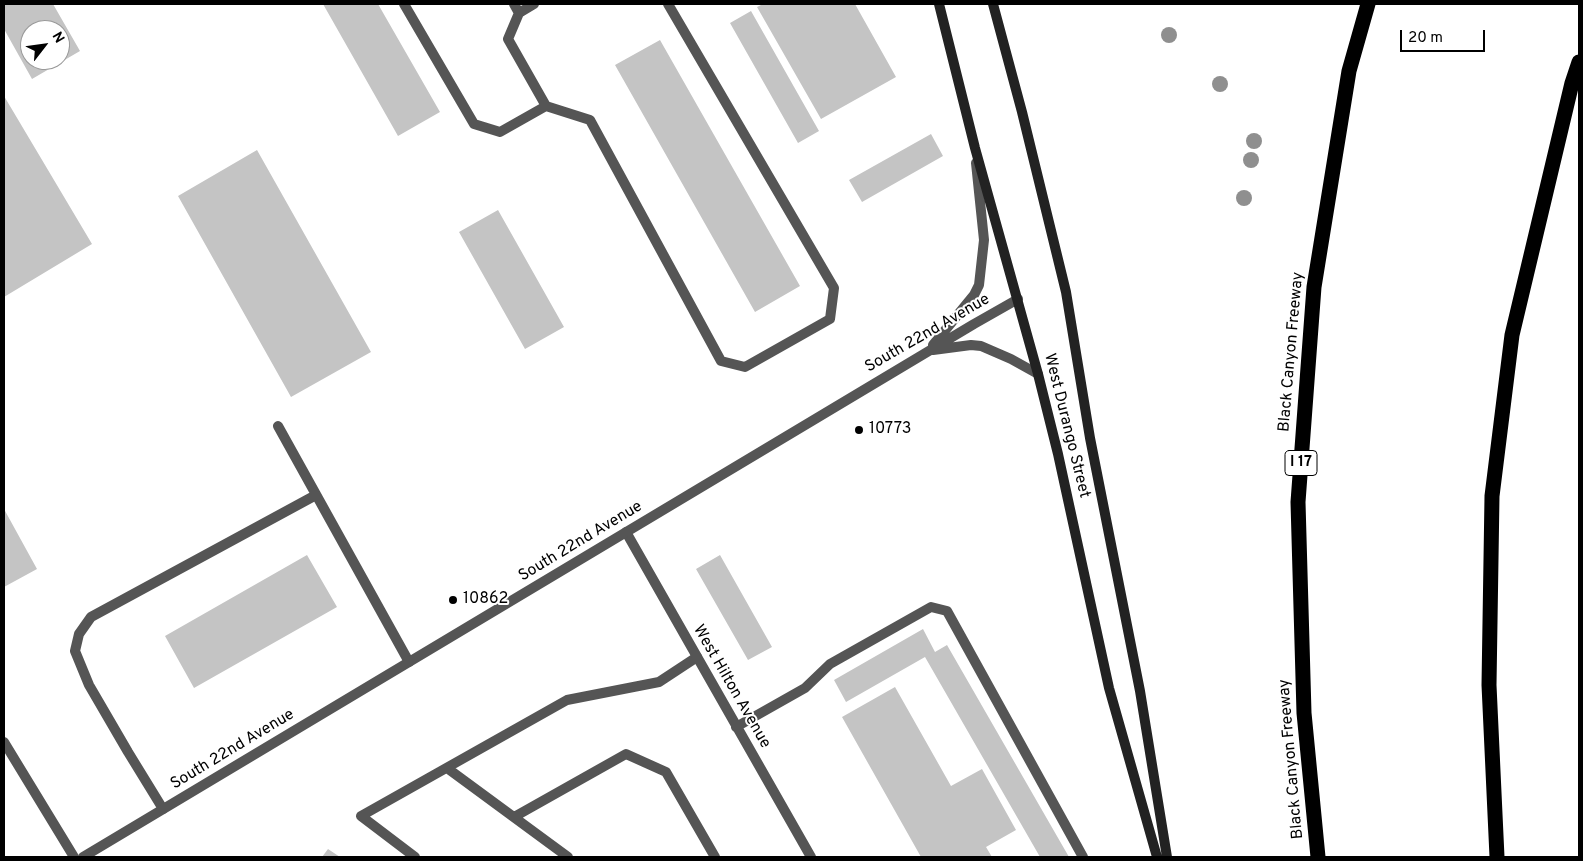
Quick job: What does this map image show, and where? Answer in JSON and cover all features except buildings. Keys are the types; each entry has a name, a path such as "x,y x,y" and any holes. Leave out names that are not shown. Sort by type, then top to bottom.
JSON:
{"highway":[{"name":"Black Canyon Freeway","path":"1318,857 1304,714 1298,502 1314,287 1349,72 1368,4"},
{"path":"1497,857 1489,685 1492,496 1512,335 1572,84 1579,62"},
{"path":"1572,84 1579,67"}],"main road":[{"name":"West Durango Street","path":"939,4 975,148 1018,299 1058,454 1109,688 1157,857"},
{"path":"993,4 1022,112 1066,292 1090,438 1140,691 1167,857"}],"street":[{"path":"404,4 474,124 500,132 546,106"},
{"path":"534,4 517,8 508,39 546,106 590,120 721,361 745,367 830,319 834,288 668,4"},
{"path":"930,350 979,285 984,240 975,148"},
{"name":"South 22nd Avenue","path":"83,857 1018,299"},
{"path":"930,350 971,345 981,346 1011,359 1038,374"},
{"path":"278,426 409,662"},
{"path":"163,810 89,685 74,651 79,634 91,617 316,495"},
{"name":"West Hilton Avenue","path":"626,532 810,857"},
{"path":"736,727 805,688 830,664 931,607 947,611 1083,857"},
{"path":"416,857 361,816 567,700 659,682 697,657"},
{"path":"4,742 74,857"},
{"path":"514,817 626,754 666,772 715,857"},
{"path":"447,768 568,857"}],"place":[{"name":"10773","path":"859,430"},
{"name":"10862","path":"453,600"}]}
